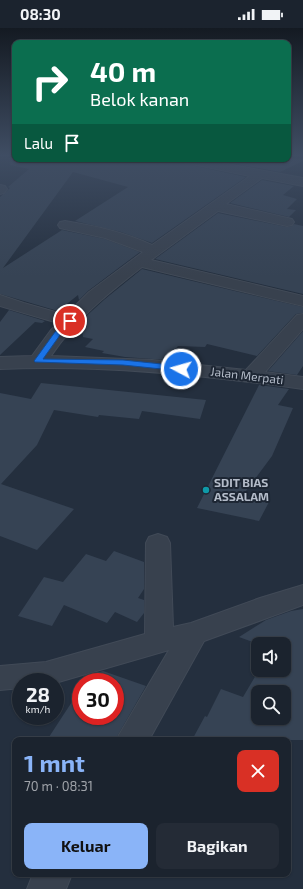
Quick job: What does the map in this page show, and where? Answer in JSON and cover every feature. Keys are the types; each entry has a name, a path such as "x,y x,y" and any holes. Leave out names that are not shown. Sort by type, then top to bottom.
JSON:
{"street":[{"path":"38,361 57,334 95,295 229,196"},
{"path":"215,206 287,222"},
{"path":"65,225 126,238 153,251"},
{"path":"140,262 303,301"},
{"path":"0,300 70,321"},
{"path":"251,376 303,319"},
{"name":"Jalan Merpati","path":"0,363 38,361 123,363 251,376 303,383"},
{"path":"158,543 159,641"},
{"path":"0,678 46,674 159,641 194,633 270,605 303,595"},
{"path":"134,737 194,633"},
{"path":"45,889 52,877"}],"building":[{"path":"55,196 3,268 62,230 105,239 140,252 88,291 79,300 78,295 58,311 0,294 0,197"},
{"path":"114,196 219,196 152,243 121,232 75,221"},
{"path":"239,196 287,196 297,199 287,209 296,210 289,217 230,203"},
{"path":"218,213 287,227 294,224 303,226 303,294 155,259"},
{"path":"142,269 303,307 303,313 296,314 257,356 207,344 205,347 178,346 166,360 125,357 102,353 104,351 85,347 93,339 83,337 81,321"},
{"path":"9,310 45,321 42,323 35,322 0,355 0,322"},
{"path":"303,331 303,366 297,375 268,371"},
{"path":"41,383 206,400 200,419 142,411 139,419 99,415 98,417 54,410 37,445 1,484 74,509 37,550 0,536 0,393 31,399"},
{"path":"259,385 289,389 278,405 293,408 272,456 243,495 269,502 259,521 197,508"},
{"path":"114,551 144,562 144,589 138,598 144,600 144,613 137,622 115,612 107,623 64,605 52,626 18,616 44,577 63,582 86,554 106,561"},
{"path":"303,609 303,740 291,740 291,737 194,737 205,716 207,717 221,689 243,697 255,677 291,677 291,637 251,637 251,641 239,637 266,620 291,611"},
{"path":"103,671 109,673 96,673"},
{"path":"124,678 146,686 124,724"},
{"path":"72,702 72,725 124,725 117,737 49,737 57,725 64,725 64,714"}],"place":[{"name":"SDIT BIAS ASSALAM","path":"206,490"}],"route":[{"path":"70,321 57,334 38,361 123,363 181,369"}]}
